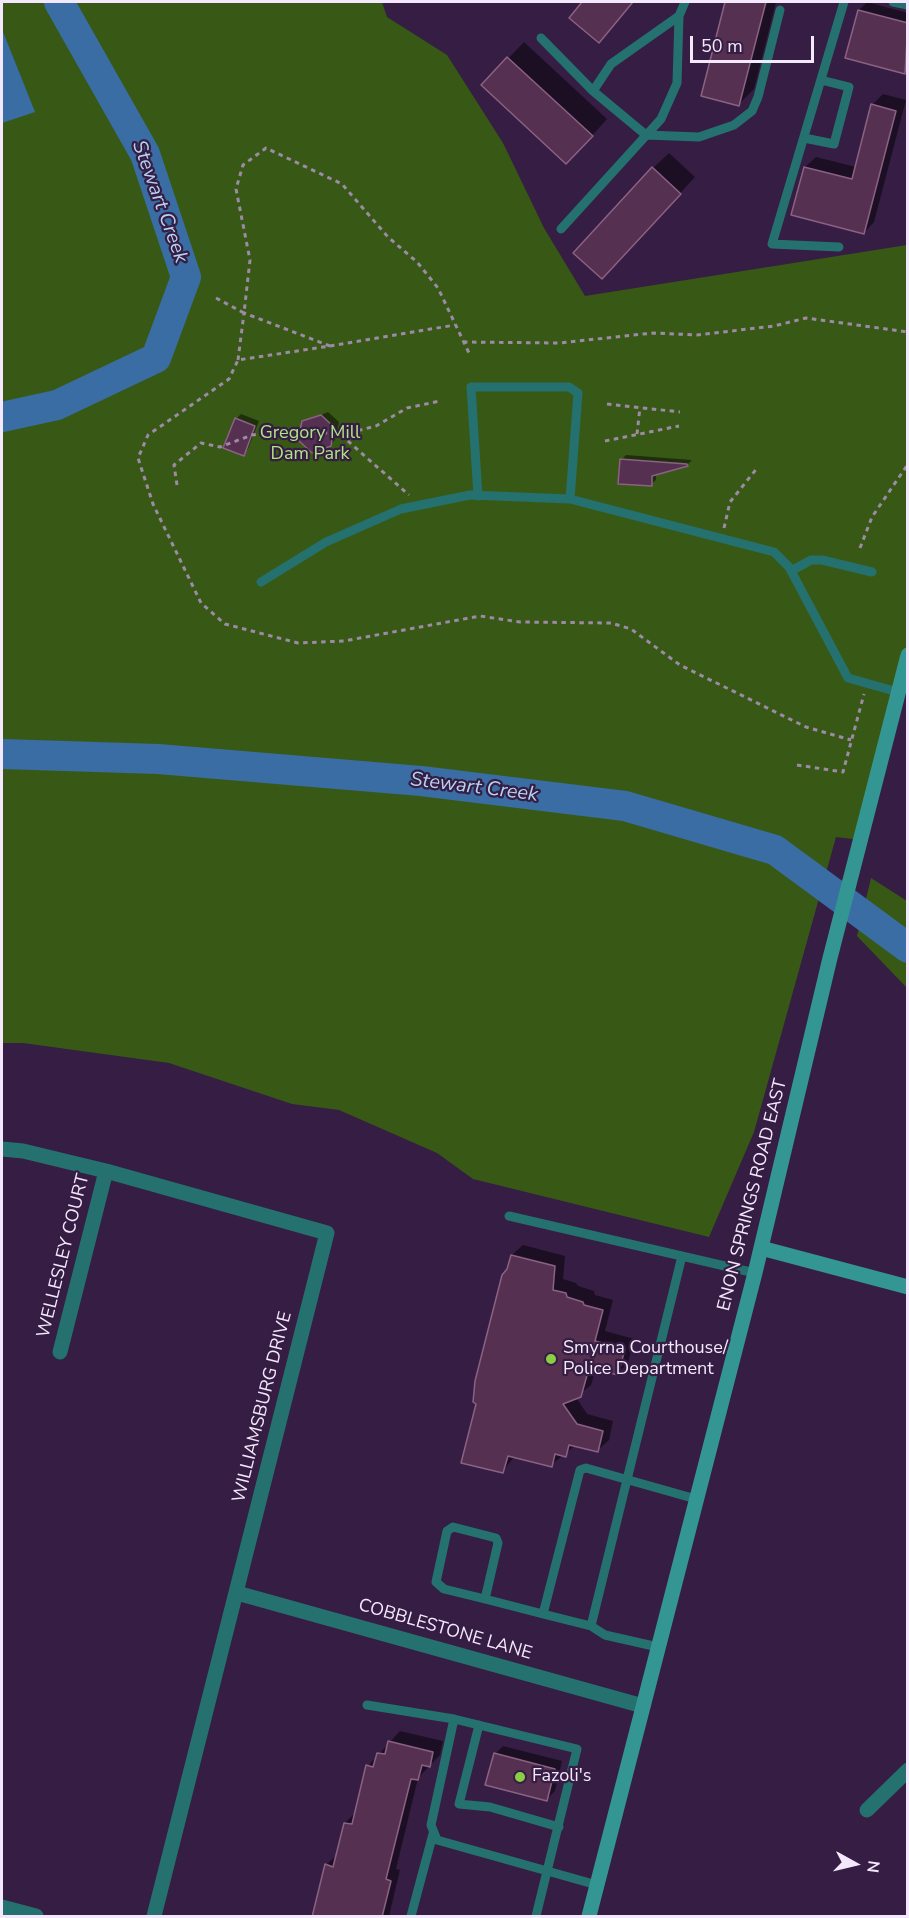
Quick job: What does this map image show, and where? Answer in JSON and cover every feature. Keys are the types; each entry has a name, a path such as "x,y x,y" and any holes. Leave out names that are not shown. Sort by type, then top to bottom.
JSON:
{"street":[{"name":"ENON SPRINGS ROAD EAST","path":"589,1917 755,1274 830,958 903,694 908,655"},
{"name":"WILLIAMSBURG DRIVE","path":"2,1149 23,1151 106,1171 327,1233 153,1917"},
{"name":"WELLESLEY COURT","path":"60,1352 106,1171"},
{"path":"761,1248 908,1287"},
{"name":"COBBLESTONE LANE","path":"237,1593 643,1706"},
{"path":"867,1810 908,1770"},
{"path":"2,1907 36,1917"}],"lane":[{"path":"561,229 661,118 678,83 679,16 685,2"},
{"path":"839,247 772,244 796,157 822,80 844,2"},
{"path":"893,2 908,5"},
{"path":"541,38 593,91 646,135 699,137 734,124 752,111 758,97 780,10"},
{"path":"593,91 611,64 679,16"},
{"path":"804,138 834,144 849,87 822,80"},
{"path":"478,496 471,387 569,387 578,393 570,499"},
{"path":"261,582 326,542 401,509 478,496 570,499 774,552 791,571 848,678 903,694"},
{"path":"791,571 811,560 822,560 872,572"},
{"path":"509,1216 755,1274"},
{"path":"591,1626 682,1256"},
{"path":"543,1614 580,1470 586,1468 627,1478 696,1499"},
{"path":"484,1599 498,1543 496,1538 453,1527 447,1532 436,1582 444,1589 591,1626 605,1635 658,1647"},
{"path":"367,1705 454,1719 577,1749 536,1917"},
{"path":"454,1719 431,1825 437,1840 597,1885"},
{"path":"479,1725 459,1804 490,1807 559,1827"},
{"path":"411,1917 433,1834"}],"path":[{"path":"469,353 438,288 417,262 388,237 342,184 266,148 243,165 236,189 250,260 238,360 229,378 148,435 138,458 153,504 201,603 225,624 298,643 344,641 480,616 520,622 611,623 631,629 680,665 806,727 851,740"},
{"path":"216,298 244,313 330,346"},
{"path":"464,342 559,343 653,333 697,335 774,326 806,318 908,333"},
{"path":"238,360 455,326"},
{"path":"177,485 174,465 201,443 220,447 252,435 299,429 341,435 376,426 407,408 440,401"},
{"path":"607,404 680,412"},
{"path":"637,434 640,408"},
{"path":"605,441 679,426"},
{"path":"341,435 421,505"},
{"path":"860,548 872,517 908,464"},
{"path":"722,539 730,502 758,467"},
{"path":"797,765 843,772 867,683"}],"green space":[{"name":"Gregory Mill Dam Park","path":"2,2 382,2 387,17 447,55 503,143 544,228 585,296 907,245 907,655 861,840 836,837 754,1132 709,1237 473,1179 437,1153 339,1110 292,1104 169,1063 23,1043 2,1043 2,111 29,99 2,29"},
{"path":"871,878 907,901 907,988 857,936"}],"water":[{"path":"2,29 35,112 2,123"}],"building":[{"path":"582,2 633,2 599,43 569,18"},
{"path":"725,2 766,2 739,106 701,96"},
{"path":"858,10 908,23 905,74 845,58"},
{"path":"507,57 593,136 566,164 481,85"},
{"path":"871,104 896,111 864,234 791,215 804,167 852,179"},
{"path":"652,167 681,194 602,279 573,253"},
{"path":"321,415 334,427 331,446 312,453 298,440 302,421"},
{"path":"235,418 255,426 244,456 223,448"},
{"path":"620,459 687,464 688,466 652,476 652,486 618,484"},
{"name":"Smyrna Courthouse/ Police Department","path":"511,1255 555,1266 553,1290 566,1293 567,1297 583,1302 584,1305 603,1310 595,1341 625,1349 618,1375 589,1368 581,1397 563,1404 577,1424 603,1431 598,1452 569,1445 566,1457 555,1454 552,1467 508,1456 503,1473 461,1463 476,1404 473,1402 475,1381 502,1275 507,1269"},
{"path":"388,1741 433,1752 430,1767 422,1765 418,1780 411,1779 386,1879 391,1881 382,1917 312,1917 325,1864 333,1867 344,1823 352,1824 366,1765 373,1767 377,1753 385,1754"},
{"name":"Fazoli's","path":"494,1753 555,1769 547,1801 485,1785"}],"waterway":[{"name":"Stewart Creek","path":"2,417 57,405 156,358 186,277 145,154 59,2"},
{"name":"Stewart Creek","path":"2,754 158,759 421,781 625,806 775,850 908,948"}],"place":[{"name":"Smyrna Courthouse/ Police Department","path":"551,1359"},
{"name":"Fazoli's","path":"520,1777"}]}
